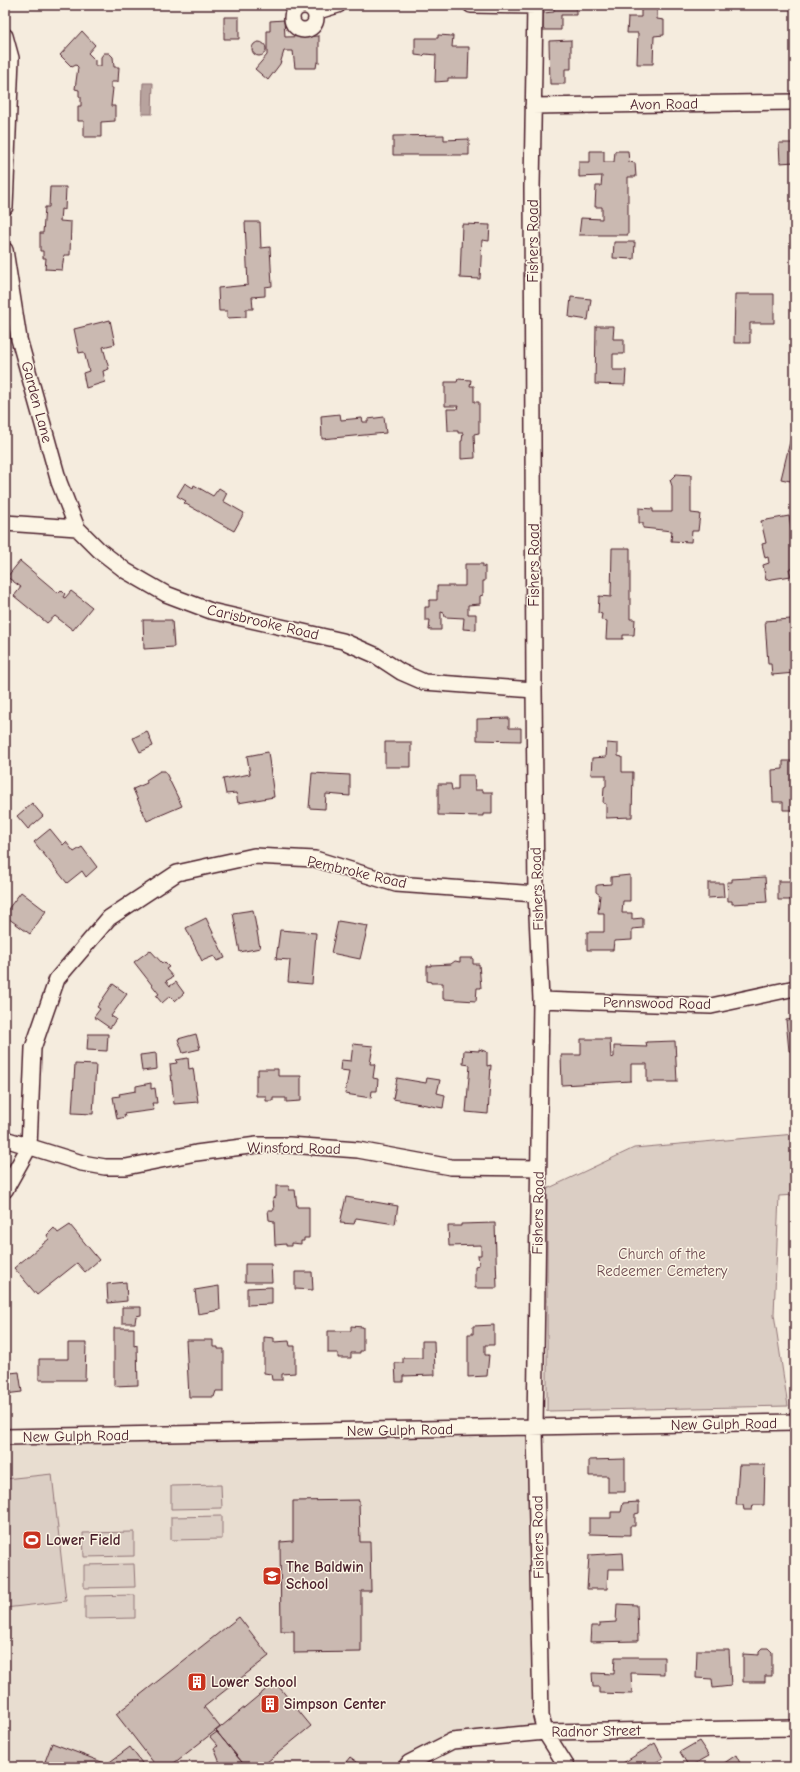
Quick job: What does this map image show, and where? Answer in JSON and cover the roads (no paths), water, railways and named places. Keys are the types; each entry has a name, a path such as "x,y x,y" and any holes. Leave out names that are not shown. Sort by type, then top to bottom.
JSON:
{"street":[{"path":"315,12 338,5"},
{"path":"471,5 535,5"},
{"name":"Fishers Road","path":"535,5 533,106 534,690 536,894 541,1000 535,1428 541,1716 545,1732 566,1767"},
{"path":"5,36 11,58 5,207"},
{"name":"Avon Road","path":"533,106 795,102"},
{"name":"Garden Lane","path":"5,250 19,339 58,482 77,528"},
{"path":"5,523 77,528"},
{"name":"Carisbrooke Road","path":"77,528 99,550 126,571 166,594 211,611 343,641 375,655 401,672 424,682 534,690"},
{"name":"Pembroke Road","path":"5,1190 29,1147 34,1048 57,979 108,918 178,873 254,856 316,859 396,884 536,894"},
{"name":"Pennswood Road","path":"541,1000 711,1006 795,988"},
{"name":"Winsford Road","path":"5,1139 82,1163 105,1167 126,1167 196,1153 257,1145 289,1145 358,1150 451,1167 538,1168"},
{"name":"New Gulph Road","path":"5,1437 795,1422"},
{"name":"Radnor Street","path":"406,1767 409,1763 452,1741 545,1732 795,1728"}],"place":[{"name":"Lower Field","path":"32,1540"},
{"name":"The Baldwin School","path":"272,1576"},
{"name":"Lower School","path":"197,1682"},
{"name":"Simpson Center","path":"270,1704"}],"park label":[{"name":"Church of the Redeemer Cemetery","path":"662,1262"}]}
